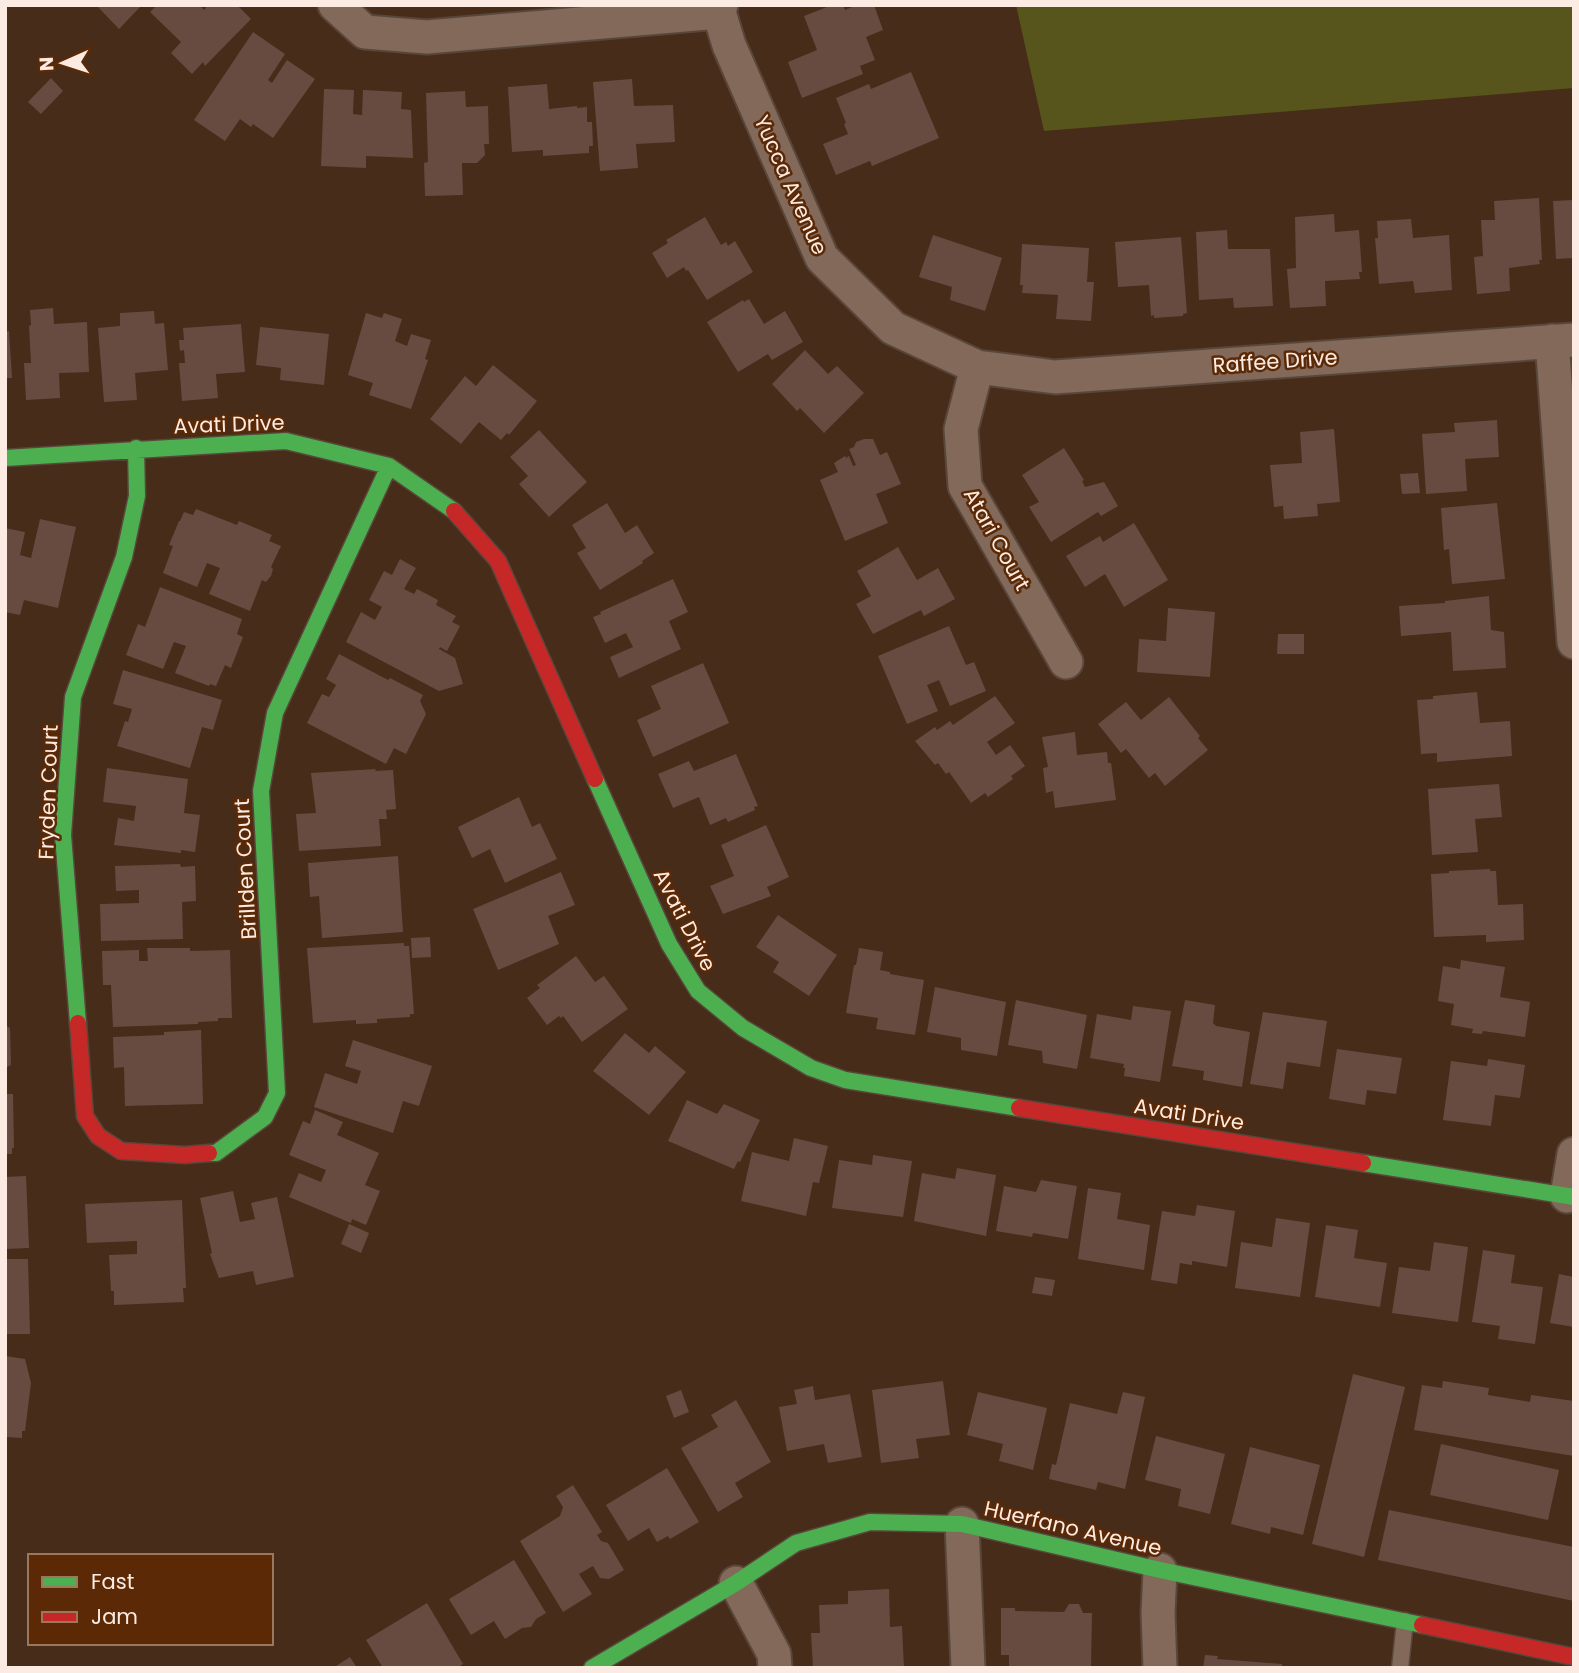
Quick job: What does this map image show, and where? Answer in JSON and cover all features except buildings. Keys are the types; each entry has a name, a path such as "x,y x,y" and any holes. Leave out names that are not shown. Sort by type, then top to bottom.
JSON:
{"street":[{"path":"335,5 365,32 427,37 720,8"},
{"name":"Yucca Avenue","path":"720,8 729,44 822,258 893,328 977,368"},
{"path":"1563,340 1574,642"},
{"name":"Raffee Drive","path":"977,368 1055,377 1563,340"},
{"name":"Atari Court","path":"977,368 961,429 965,486 1066,662"},
{"name":"Avati Drive","path":"5,458 286,441 389,466 449,506 498,561 669,944 698,991 743,1028 811,1068 845,1080 1571,1197"},
{"name":"Fryden Court","path":"136,449 137,496 124,556 73,697 63,835 85,1116 98,1136 121,1152 185,1155"},
{"name":"Brillden Court","path":"185,1155 216,1153 265,1117 277,1093 261,792 263,778 275,713 389,466"},
{"path":"1571,1197 1574,1154"},
{"name":"Huerfano Avenue","path":"592,1668 736,1583 796,1543 870,1522 962,1524 1160,1570 1574,1657"},
{"path":"962,1524 968,1668"},
{"path":"1160,1570 1160,1668"},
{"path":"736,1583 774,1654 775,1668"}],"lane":[{"path":"1400,1668 1405,1621"}],"shaded area":[{"path":"1016,5 1574,5 1574,88 1044,131"}],"traffic: fast":[{"path":"5,458 286,441 389,466 454,511"},
{"path":"78,1023 63,835 73,697 124,557 137,496 136,448"},
{"path":"209,1153 216,1153 265,1117 277,1093 261,791 275,713 389,466"},
{"path":"595,779 669,944 698,991 743,1028 811,1068 845,1080 1019,1108"},
{"path":"1363,1163 1574,1197"},
{"path":"592,1668 736,1583 796,1543 870,1522 962,1524 1160,1570 1422,1625"}],"traffic: jam":[{"path":"454,511 498,561 595,779"},
{"path":"78,1023 85,1116 98,1136 121,1151 185,1155 209,1153"},
{"path":"1019,1108 1363,1163"},
{"path":"1422,1625 1574,1657"}]}
